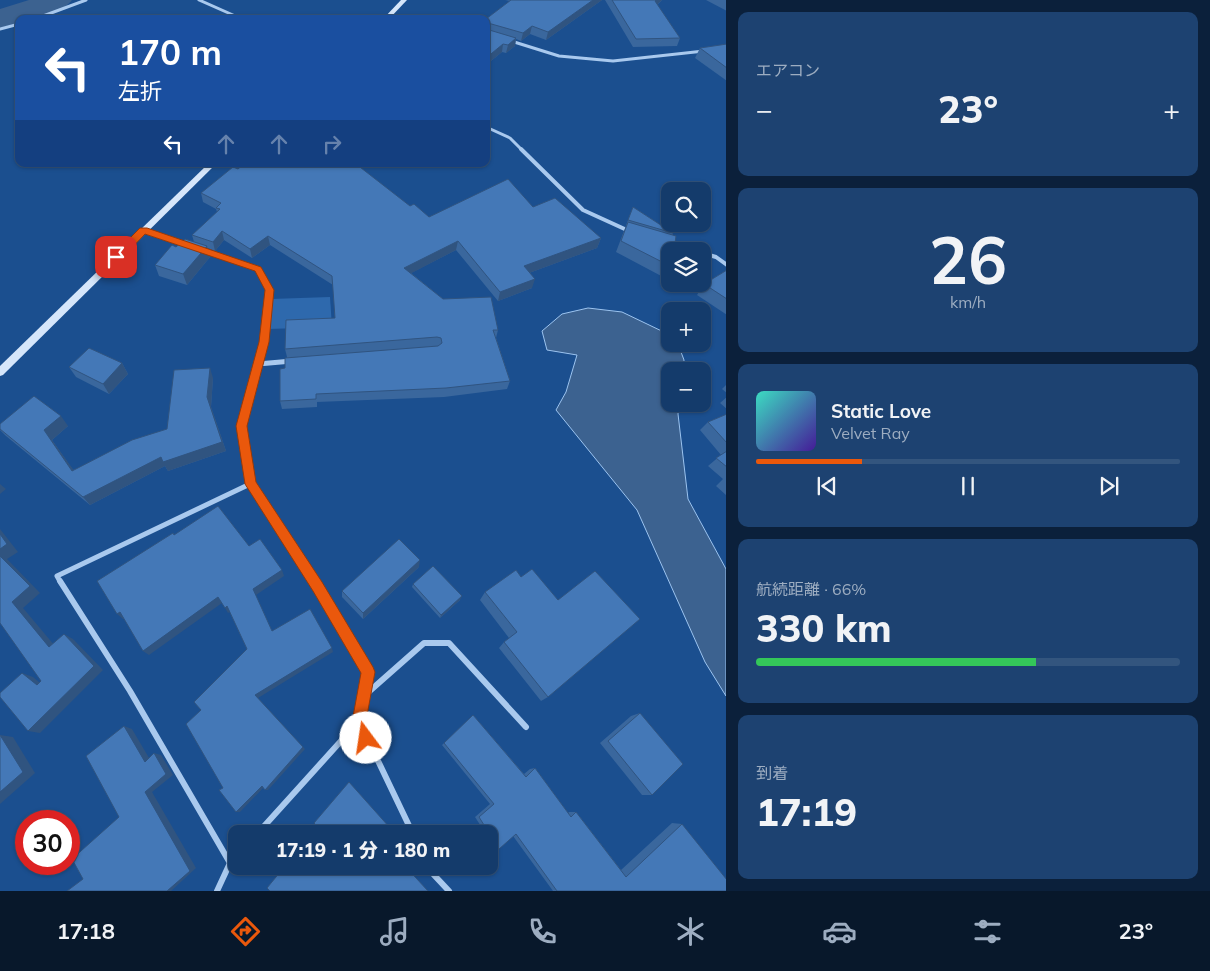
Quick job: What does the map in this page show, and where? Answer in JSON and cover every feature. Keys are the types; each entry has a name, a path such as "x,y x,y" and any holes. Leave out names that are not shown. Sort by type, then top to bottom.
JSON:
{"street":[{"path":"46,15 86,0"},
{"path":"199,0 233,15"},
{"path":"390,15 404,0"},
{"path":"0,29 15,25"},
{"path":"504,39 559,56 613,61 710,50"},
{"path":"490,129 510,138 583,210 618,228 636,234"},
{"path":"0,372 209,167"},
{"path":"143,230 258,269 270,290 264,342 241,426 250,484 317,586 368,672 359,722 265,825"},
{"path":"711,256 726,265"},
{"path":"258,364 297,361"},
{"path":"228,860 130,691 58,576 250,484"},
{"path":"364,697 424,643 449,643 526,727"},
{"path":"359,722 409,825"},
{"path":"217,891 228,867"},
{"path":"434,875 449,891"}],"shaded area":[{"path":"330,297 332,327 268,329 271,299"},
{"path":"588,308 622,312 661,331 661,352 681,352 684,362 661,362 661,412 678,412 688,499 726,569 726,696 705,662 637,510 556,410 566,392 577,355 547,350 542,331 562,314"}],"building":[{"path":"511,0 593,0 548,32 532,26 523,33 490,24 490,16"},
{"path":"612,0 656,0 680,38 636,39"},
{"path":"490,30 516,38 508,45 503,44 490,55"},
{"path":"726,44 726,67 700,48"},
{"path":"233,167 238,169 240,167 360,167 410,206 414,204 429,217 508,179 533,207 555,198 601,238 524,266 535,279 500,292 458,241 404,268 443,299 491,297 498,330 493,330 510,381 446,388 316,394 316,399 280,401 280,369 285,368 285,358 438,346 442,343 441,338 437,337 285,349 286,320 335,318 332,276 268,236 250,249 222,231 213,242 192,235 220,209 216,208 221,203 201,193"},
{"path":"633,207 661,225 661,230 628,220"},
{"path":"628,222 676,236 675,242 661,242 661,261 621,241"},
{"path":"185,239 207,246 183,274 155,265 172,245 176,247"},
{"path":"726,271 726,298 711,289 711,280"},
{"path":"89,348 122,363 103,384 69,367"},
{"path":"210,368 207,397 222,442 163,462 161,457 83,497 0,429 0,424 34,396 61,416 44,430 72,471 132,440 167,429 174,370"},
{"path":"726,414 726,442 708,422"},
{"path":"726,452 726,466 716,458"},
{"path":"218,506 249,546 260,539 282,570 253,589 272,631 310,609 332,648 255,695 303,747 265,790 262,786 236,812 219,790 223,788 186,724 201,710 194,702 247,649 227,606 225,608 218,597 143,651 120,612 117,614 97,581"},
{"path":"0,534 7,544 0,549"},
{"path":"399,539 420,560 363,613 342,591"},
{"path":"0,556 30,586 12,602 49,647 64,634 94,666 28,731 0,697 0,693 22,673 37,685 41,681 0,623"},
{"path":"433,566 462,596 441,615 413,584"},
{"path":"532,569 558,600 595,571 640,619 548,697 504,642 517,632 485,592 516,570 521,577"},
{"path":"640,713 683,764 652,795 608,741"},
{"path":"473,715 526,777 535,768 571,817 576,812 626,877 682,824 726,879 726,891 557,891 516,834 499,849 498,825 484,825 479,817 494,804 444,743"},
{"path":"124,726 145,762 154,753 166,774 145,792 190,871 167,891 67,891 83,879 80,874 80,852 119,817 86,756"},
{"path":"0,735 23,772 0,792"},
{"path":"349,782 387,825 316,825 314,823"},
{"path":"278,875 413,875 428,891 270,891 267,888"}],"waterway":[{"path":"0,19 58,0"}],"route":[{"path":"116,257 143,230 258,269 270,290 264,342 241,426 250,484 317,586 368,672 359,722 366,738"}]}
